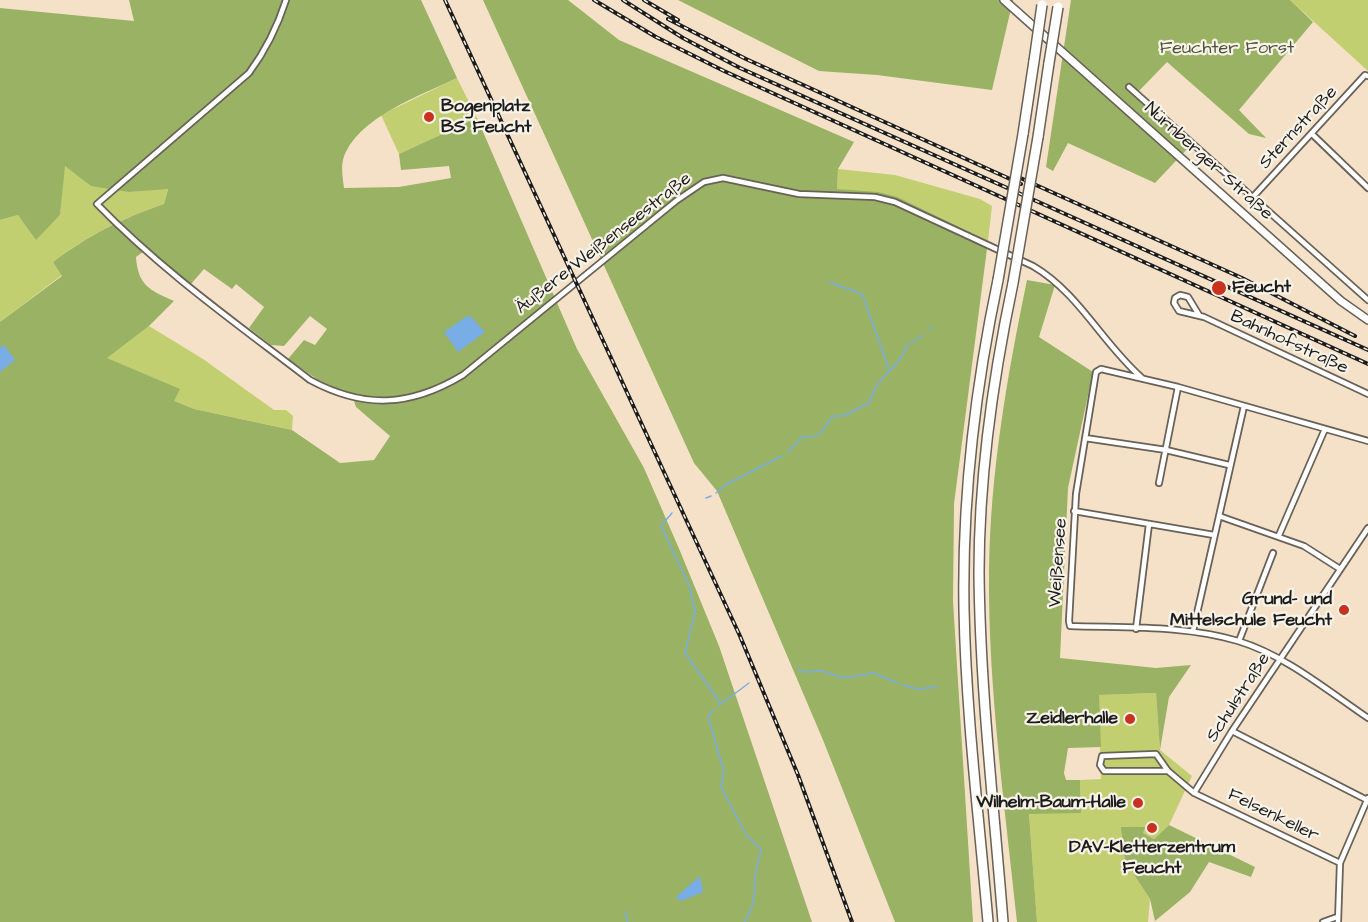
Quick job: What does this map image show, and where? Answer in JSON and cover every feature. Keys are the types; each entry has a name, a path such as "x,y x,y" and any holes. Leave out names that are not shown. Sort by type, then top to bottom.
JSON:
{"highway":[{"path":"988,922 969,693 964,579 967,495 975,404 1023,134 1043,2"},
{"path":"1003,922 984,690 979,571 986,446 1000,343 1013,283 1038,137 1058,4"}],"main road":[{"name":"Nürnberger Straße","path":"1005,0 1341,301 1368,320"}],"street":[{"name":"Äußere Weißenseestraße","path":"286,0 270,43 249,73 97,204 130,237 187,287 310,380 346,396 383,401 425,395 463,375 676,201 704,182 733,178 799,194 863,195 895,202 1053,278 1068,293 1120,360 1142,378"},
{"name":"Sternstraße","path":"1252,198 1366,76"},
{"path":"1129,87 1368,300"},
{"path":"1312,134 1368,188"},
{"name":"Bahnhofstraße","path":"1199,315 1188,297 1180,295 1175,298 1174,303 1179,311 1199,315 1368,394"},
{"path":"1074,511 1096,372 1101,369 1178,387 1368,441"},
{"path":"1159,483 1178,387"},
{"path":"1193,631 1244,406"},
{"path":"1279,535 1325,429"},
{"path":"1085,438 1166,450 1229,465"},
{"name":"Weißensee","path":"1214,535 1074,511 1070,626 1193,631 1239,641 1279,660 1368,718"},
{"path":"1219,516 1279,535 1304,546 1340,569"},
{"path":"1136,629 1149,524"},
{"name":"Schulstraße","path":"1194,793 1232,731 1368,528"},
{"path":"1239,641 1273,553"},
{"path":"1232,731 1367,799 1340,863 1337,920 1323,922"},
{"name":"Felsenkeller","path":"1168,771 1104,771 1100,765 1102,756 1156,754 1168,771 1187,784 1194,793 1340,863"}],"green space":[{"path":"129,0 421,0 457,78 391,110 361,132 350,145 343,160 344,188 399,187 451,178 449,166 401,170 399,154 477,118 577,349 644,468 680,551 719,646 812,922 0,922 0,322 62,276 53,262 106,228 164,204 168,189 129,192 91,186 65,166 60,215 36,240 18,215 0,220 0,8 134,21","holes":["147,249 191,284 204,269 232,289 236,284 264,307 249,328 271,345 284,346 310,316 327,329 315,345 304,340 288,359 318,380 352,395 356,407 390,436 374,460 340,463 292,430 194,409 174,401 180,389 107,358 149,326 174,301 146,285 139,274 136,257"]},
{"path":"483,0 568,0 619,40 854,142 838,169 837,189 878,192 898,197 988,241 954,504 953,601 973,922 895,922 823,740 717,491 694,463"},
{"path":"678,0 1013,0 992,90 877,75 819,71"},
{"name":"Feuchter Forst","path":"1071,0 1290,0 1313,22 1239,110 1266,138 1249,134 1167,62 1136,94 1189,147 1155,183 1068,143 1053,171 1046,167"},
{"path":"1290,0 1368,0 1368,71"},
{"name":"Bogenplatz BS Feucht","path":"457,78 477,118 399,154 381,115"},
{"path":"64,166 129,192 168,188 164,204 106,228 53,262 62,275 0,322 0,220 18,215 36,239 60,215"},
{"path":"838,169 895,175 980,199 992,206 988,241 898,197 837,189"},
{"path":"1027,280 1055,285 1039,337 1093,372 1068,488 1060,658 1156,668 1191,665 1169,697 1160,750 1156,693 1099,695 1101,747 1068,748 1064,773 1066,780 1080,780 1081,813 1029,814 1037,922 1017,922 994,704 989,573 996,462"},
{"path":"149,326 203,359 274,410 286,410 293,416 292,430 194,409 173,401 179,389 106,358"},
{"path":"1156,693 1160,750 1192,776 1169,825 1154,839 1143,833 1144,827 1122,827 1125,861 1150,899 1148,922 1037,922 1029,813 1081,813 1080,780 1101,779 1098,695"},
{"path":"1169,825 1255,867 1251,877 1209,862 1190,892 1155,921 1150,899 1125,861 1121,827 1145,827 1143,833 1154,839"}],"water":[{"path":"469,315 485,332 458,352 444,332"},
{"path":"4,345 15,360 0,372 0,348"},
{"path":"700,876 703,892 681,901 676,897"}],"waterway":[{"path":"829,282 862,294 889,369"},
{"path":"788,452 802,437 821,433 833,416 844,416 870,402 877,386 900,359 905,347 923,335"},
{"path":"716,493 725,485 782,456"},
{"path":"706,498 711,496"},
{"path":"672,513 661,526 689,585 695,612 685,653 721,704"},
{"path":"797,668 803,672 822,671 843,678 873,673 898,683"},
{"path":"718,706 749,683"},
{"path":"903,685 917,689 937,687"},
{"path":"714,710 708,716 724,772 721,787 747,836 761,849 756,869 753,904 744,922"},
{"path":"625,912 628,922"}],"railway":[{"path":"445,0 740,636 798,775 852,922"},
{"path":"594,0 656,37 724,71 1368,364"},
{"path":"623,0 683,38 740,68 1368,350"},
{"path":"644,0 678,20"},
{"path":"668,19 746,59 1021,184"},
{"path":"1016,176 1242,278 1355,336"}],"place":[{"name":"Bogenplatz BS Feucht","path":"429,117"},
{"name":"Feucht","path":"1219,288"},
{"name":"Grund- und Mittelschule Feucht","path":"1344,610"},
{"name":"Zeidlerhalle","path":"1130,719"},
{"name":"Wilhelm-Baum-Halle","path":"1138,803"},
{"name":"DAV-Kletterzentrum Feucht","path":"1152,828"}]}
